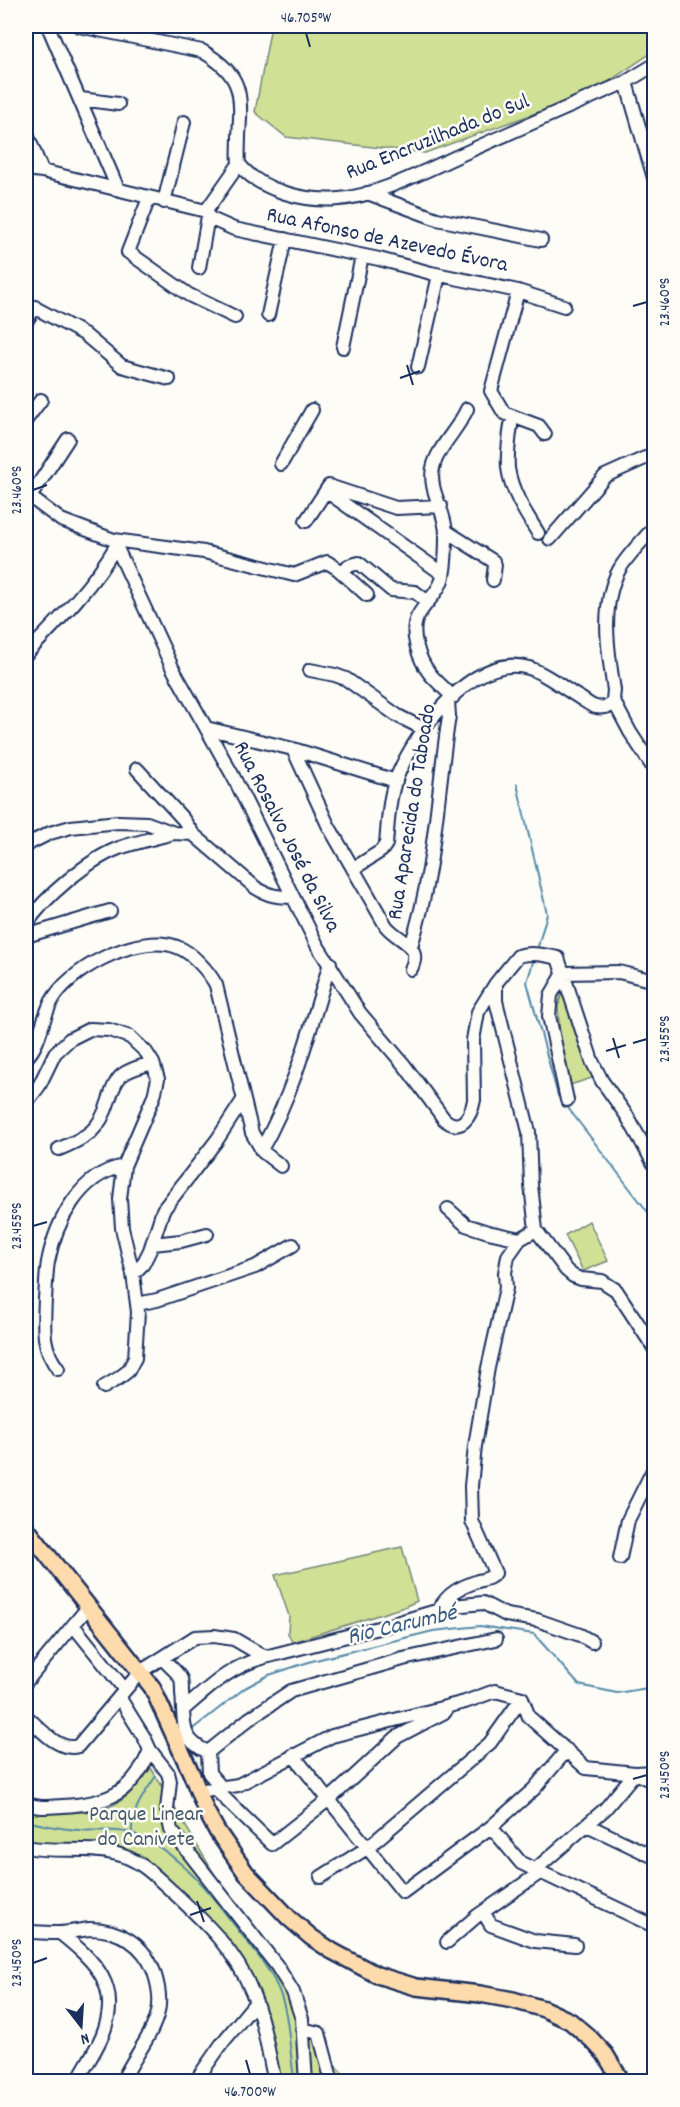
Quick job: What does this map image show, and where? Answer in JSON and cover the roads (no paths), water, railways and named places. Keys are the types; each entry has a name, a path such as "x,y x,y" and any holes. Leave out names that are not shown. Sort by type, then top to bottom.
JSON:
{"main road":[{"path":"26,1528 152,1687 217,1831 246,1873 275,1904 311,1937 377,1975 416,1987 480,1994 544,2009 570,2021 605,2054 622,2082"}],"street":[{"path":"48,26 118,189"},
{"path":"79,26 202,51 219,61 233,76 239,96 239,164 207,214 199,268"},
{"name":"Rua Encruzilhada do Sul","path":"239,164 258,181 272,188 300,195 339,199 367,193 444,162 626,81 654,65"},
{"path":"626,81 654,178"},
{"path":"81,99 118,104"},
{"path":"164,202 184,122"},
{"path":"26,132 42,171"},
{"name":"Rua Afonso de Azevedo Évora","path":"26,169 118,189 207,214 227,227 518,291 564,306"},
{"path":"367,193 437,219 541,240"},
{"path":"149,198 128,252 189,295 235,317"},
{"path":"268,315 285,239"},
{"path":"343,347 362,256"},
{"path":"418,367 439,275"},
{"path":"518,291 491,391 504,413 539,426 545,434"},
{"path":"26,322 30,305 84,334 122,366 169,380"},
{"path":"26,420 41,400"},
{"path":"353,869 386,844 389,810 396,781 408,753 424,729 451,699 431,676 418,650 415,636 417,616 439,586 443,574 446,531 441,506 434,494 434,466 466,408"},
{"path":"281,464 312,410"},
{"path":"511,425 508,467 510,476 524,509 538,533"},
{"path":"68,439 28,495 61,520 115,543 204,552 294,575 326,562 343,573 367,595"},
{"path":"550,539 605,476 645,458"},
{"path":"306,521 329,486 396,508 441,506"},
{"path":"326,491 443,574"},
{"path":"654,527 620,568 611,588 608,620 614,700 630,732 654,769"},
{"path":"446,531 493,561 495,565 493,580"},
{"path":"26,654 93,579 107,561 115,543"},
{"name":"Rua Rosalvo José da Silva","path":"115,543 173,669 233,776 317,945 368,1024 405,1066 444,1119 453,1124 464,1122 472,1111 474,1026 484,999 496,984"},
{"path":"343,573 348,566 359,563 391,590 414,592 428,602"},
{"name":"Rua Aparecida do Taboado","path":"411,969 415,957 411,946 422,904 433,843 451,699 484,674 504,666 516,666 540,672 596,707 610,706 614,700"},
{"path":"310,670 346,679 392,712 424,729"},
{"path":"206,728 293,749 396,781"},
{"path":"293,749 328,825 386,926 394,935 411,946"},
{"path":"137,769 177,811 193,834 256,888 267,895 293,897"},
{"path":"26,844 58,830 104,823 147,823 174,833 193,834"},
{"path":"26,925 58,890 108,853 131,844 174,833"},
{"path":"26,936 110,911"},
{"path":"26,1058 38,1040 47,1009 54,996 76,975 112,953 151,944 168,944 179,947 187,952 213,979 222,1005 252,1133 261,1150 281,1166"},
{"path":"654,1164 592,1061 558,958 532,954 518,956 496,984 496,1001 530,1141 531,1185 536,1230 573,1276 602,1281 616,1290 654,1348"},
{"path":"261,1150 285,1101 330,963"},
{"path":"564,973 619,972 654,981"},
{"path":"564,973 551,995 549,1016 567,1100"},
{"path":"26,1103 39,1086 55,1053 70,1039 90,1029 110,1030 130,1037 139,1044 154,1066 158,1079 156,1090 124,1166 120,1207 122,1228 134,1274 139,1321 135,1358 128,1371 104,1387"},
{"path":"59,1149 88,1136 99,1125 105,1116 115,1084 121,1076 129,1071 154,1066"},
{"path":"134,1274 147,1258 159,1219 167,1202 218,1140 243,1100"},
{"path":"58,1369 47,1353 45,1337 47,1275 56,1236 72,1202 82,1189 105,1172 124,1166"},
{"path":"448,1209 466,1225 520,1239"},
{"path":"439,1610 444,1601 456,1590 489,1579 495,1573 472,1521 471,1486 479,1418 493,1341 507,1288 505,1274 508,1256 520,1239 536,1230"},
{"path":"153,1244 181,1241 207,1234"},
{"path":"137,1304 157,1300 255,1267 293,1245"},
{"path":"620,1558 628,1520 654,1468"},
{"path":"183,1710 223,1676 244,1663 453,1606 483,1603 506,1614 537,1620 580,1635 592,1642"},
{"path":"26,1682 73,1625 86,1604"},
{"path":"73,1625 122,1694 149,1751 168,1773 170,1781 167,1810 171,1830 277,1966 293,1992 300,2010 306,2082"},
{"path":"26,1716 59,1744 72,1748 83,1742 140,1672 195,1637 214,1636 234,1639 265,1657"},
{"path":"208,1752 249,1719 291,1691 403,1659 496,1639"},
{"path":"162,1658 181,1679 182,1719 193,1745 208,1752"},
{"path":"198,1791 238,1785 332,1736 465,1702 495,1691 522,1698"},
{"path":"522,1698 530,1717 586,1768 635,1773 654,1772"},
{"path":"321,1877 367,1848 490,1743 522,1698"},
{"path":"208,1752 209,1773 219,1788 272,1844 329,1800 397,1737 465,1702"},
{"path":"293,1755 403,1892 491,1827 534,1790 567,1750"},
{"path":"26,1803 46,1807 86,1805 106,1800 120,1793 132,1780 149,1751"},
{"path":"635,1773 654,1782"},
{"path":"447,1942 538,1870 605,1809 635,1773"},
{"path":"587,1825 654,1857"},
{"path":"491,1827 521,1863 654,1926"},
{"path":"26,1847 58,1851 96,1850 125,1856 145,1867 211,1928 237,1964 256,2002 275,2082"},
{"path":"483,1912 491,1925 535,1941 575,1945"},
{"path":"26,1932 60,1933 91,1929 120,1935 140,1948 153,1969 159,1992 158,2013 122,2082"},
{"path":"60,1933 99,1970 107,1990 106,2027 77,2082"},
{"path":"195,2082 223,2042 256,2002"},
{"path":"302,2029 319,2033 331,2078 335,2082"}],"waterway":[{"path":"517,784 547,914 537,950"},
{"path":"534,959 527,982 561,1100"},
{"path":"565,1104 654,1220"},
{"name":"Rio Carumbé","path":"190,1731 245,1688 269,1675 312,1661 433,1631 480,1626 534,1634 579,1685 617,1693 654,1687"},
{"name":"Rio Carumbé","path":"132,1833 136,1810 156,1776"},
{"path":"26,1821 66,1829 121,1831 134,1834 166,1852 181,1864 220,1906 269,1971 276,1984 287,2019 295,2082"}],"park label":[{"name":"Parque Linear do Canivete","path":"146,1828"}]}
